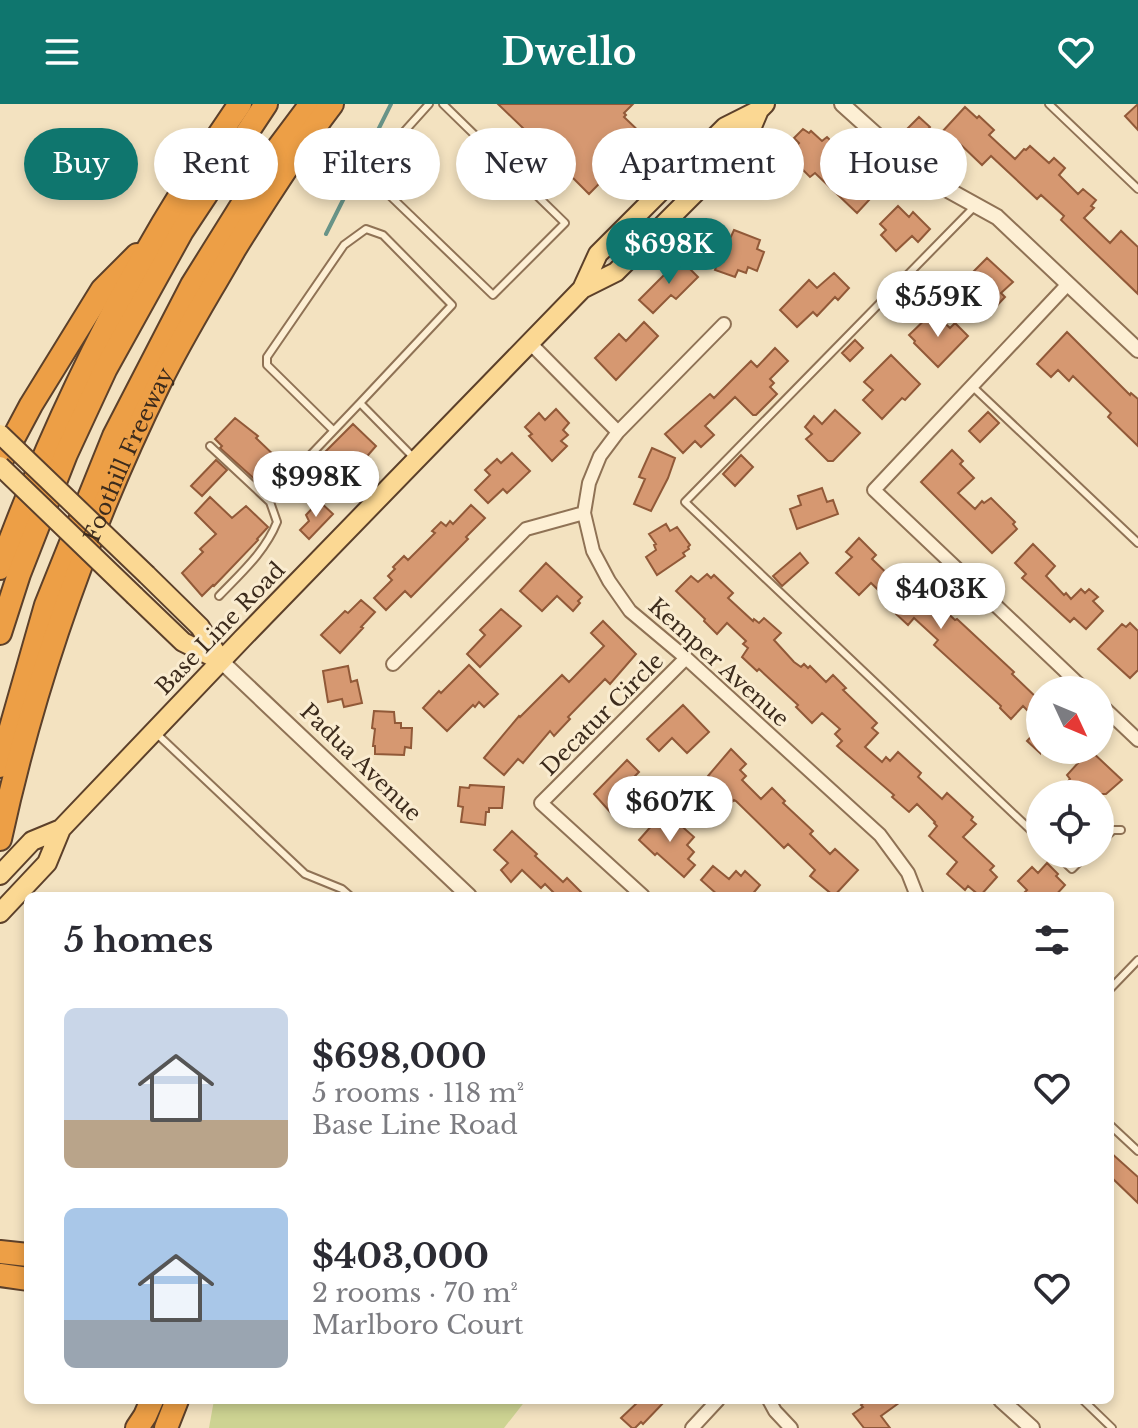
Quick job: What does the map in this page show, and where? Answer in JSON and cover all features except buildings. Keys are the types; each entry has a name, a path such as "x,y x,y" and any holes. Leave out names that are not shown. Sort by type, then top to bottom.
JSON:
{"highway":[{"path":"0,568 72,393 113,310 213,142 240,104"},
{"path":"0,633 19,574 56,480 105,370 182,231 266,104"},
{"path":"0,766 46,605 114,436 192,285 275,152 311,104"},
{"name":"Foothill Freeway","path":"0,839 33,707 72,588 114,483 161,381 206,298 266,198 332,104"},
{"path":"0,465 31,405 102,290 157,235"},
{"path":"0,1252 24,1255"},
{"path":"0,1275 24,1278"},
{"path":"137,1428 150,1404"},
{"path":"166,1428 175,1404"}],"main road":[{"name":"Base Line Road","path":"582,289 598,254 725,127 762,107"},
{"name":"Base Line Road","path":"0,913 47,863 61,829 529,342 582,289 616,272 745,143 762,107"},
{"path":"0,434 200,627 221,661"},
{"path":"0,465 183,642 221,661"},
{"name":"Base Line Road","path":"0,875 32,841 61,829"}],"street":[{"path":"842,104 921,175 997,217 1138,350"},
{"path":"1068,284 874,490 1070,676"},
{"name":"Kemper Avenue","path":"724,324 618,432 600,456 589,483 584,513 593,551 630,611 880,835 908,873 915,892"},
{"path":"529,342 618,432"},
{"path":"393,664 526,529 584,513"},
{"name":"Decatur Circle","path":"639,892 541,803 686,658"},
{"name":"Padua Avenue","path":"221,661 465,892"},
{"path":"1114,717 1138,740"},
{"path":"692,1428 714,1404"},
{"path":"771,1404 791,1428"},
{"path":"1005,1404 1032,1428"}],"lane":[{"path":"429,104 384,154 373,174 382,188 493,295 565,223 443,104"},
{"path":"1049,104 1138,189"},
{"path":"976,205 685,502 1026,826"},
{"path":"270,502 280,487 452,305 383,235 366,229 344,245 267,357 267,365 333,430"},
{"path":"972,386 1138,543"},
{"path":"360,403 416,460"},
{"path":"210,446 270,502 277,522 262,551 219,596"},
{"path":"154,732 305,874 345,892"},
{"path":"1114,830 1121,830"},
{"path":"1114,985 1138,960"},
{"path":"1114,1129 1138,1151"},
{"path":"1087,1404 1112,1428"}],"green space":[{"path":"213,1404 523,1404 504,1428 209,1428"}],"waterway":[{"path":"326,234 391,104"}]}
